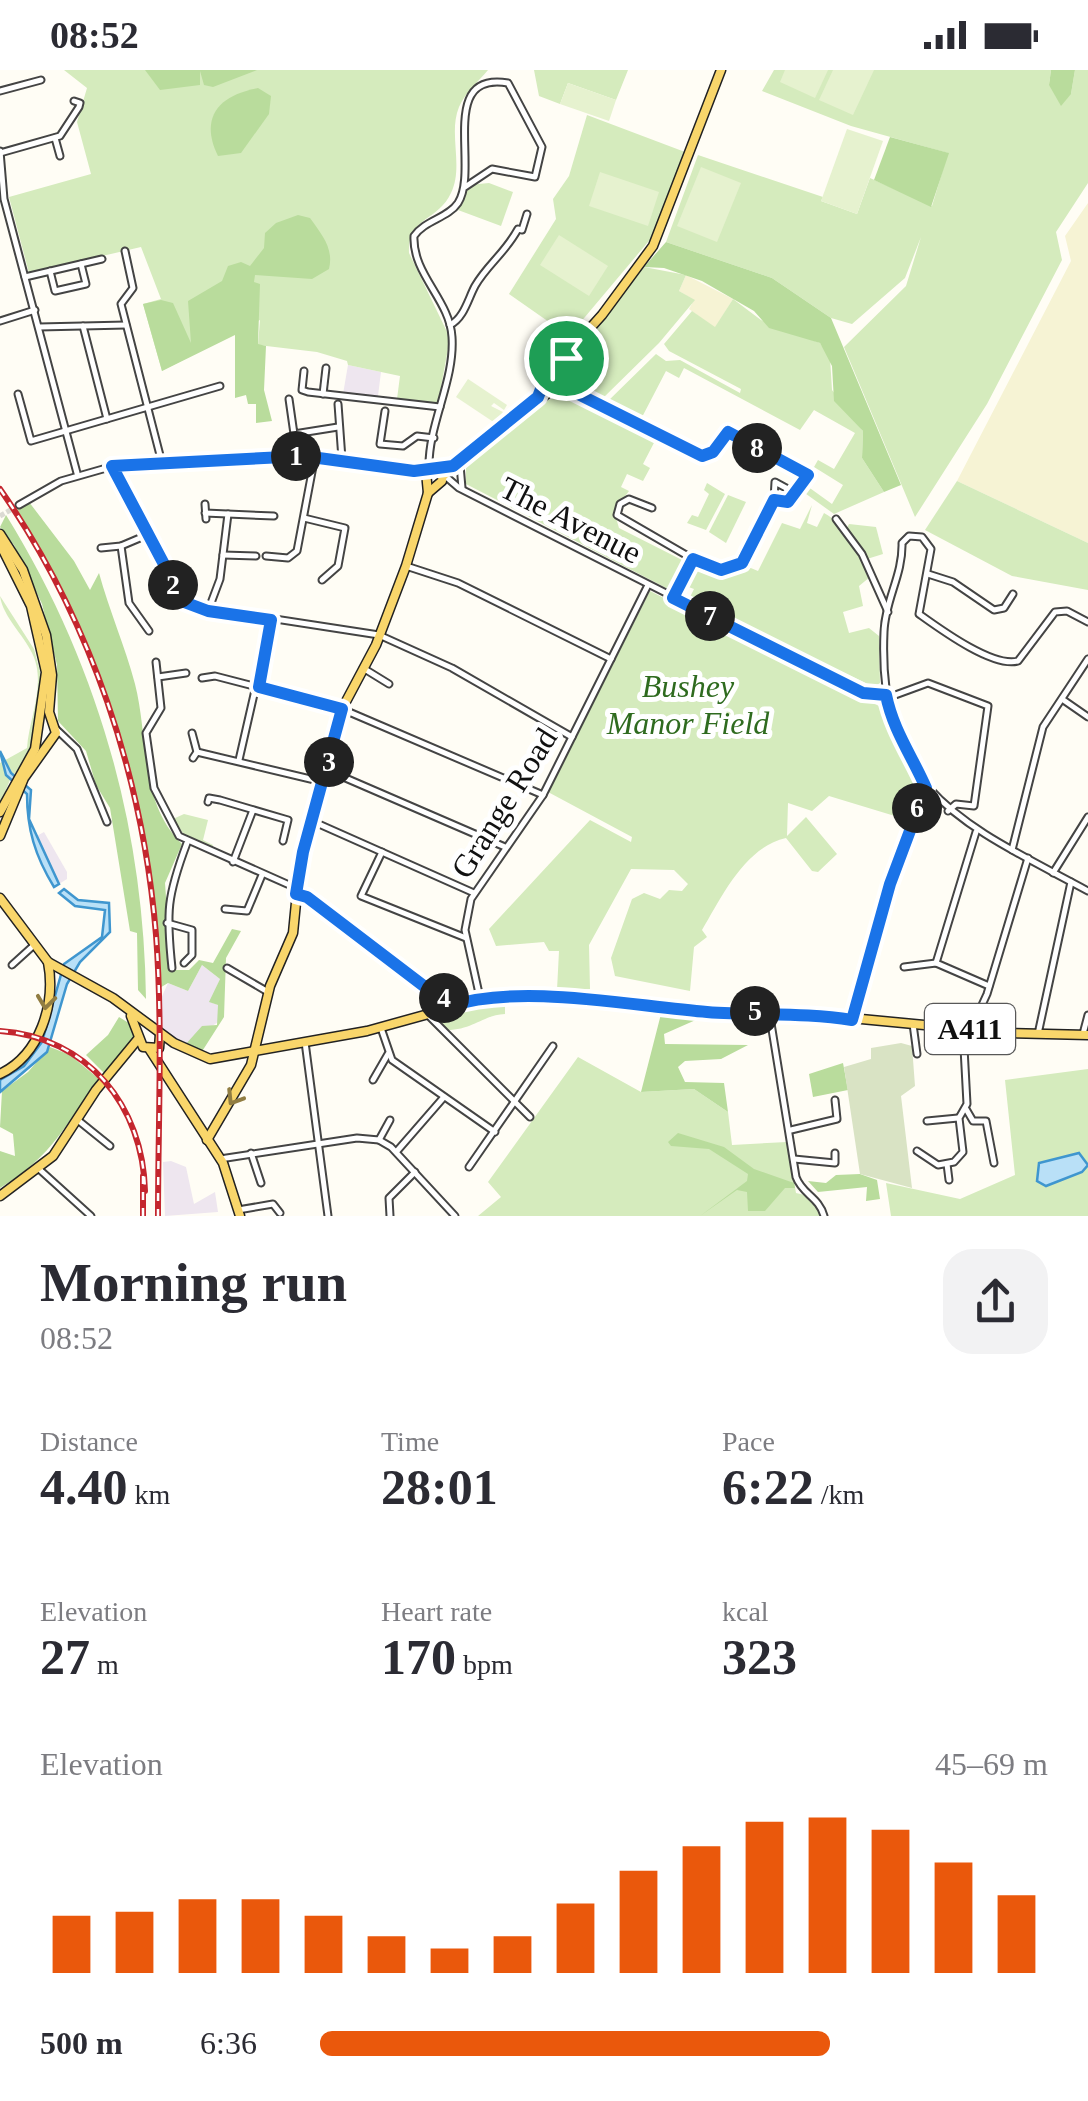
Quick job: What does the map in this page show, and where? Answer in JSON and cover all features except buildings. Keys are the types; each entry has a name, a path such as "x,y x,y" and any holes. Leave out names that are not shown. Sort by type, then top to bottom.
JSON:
{"main road":[{"path":"538,397 550,373 653,246 721,70"},
{"path":"207,1140 259,1050 268,992 293,933 296,891 342,709 379,635 436,474 463,460 558,383 566,358"},
{"path":"550,373 558,383"},
{"path":"545,383 558,383"},
{"path":"0,812 35,749 46,684 44,652 25,589 1,538"},
{"path":"1,538 27,579 52,660 51,741 21,776"},
{"path":"37,725 54,726"},
{"path":"36,736 51,741"},
{"path":"0,836 14,789"},
{"path":"0,898 49,966 74,976 160,1034 161,1046 133,1050"},
{"path":"0,1074 24,1059 36,1042 46,1009 49,966"},
{"name":"A411","path":"160,1034 210,1059 381,1028 480,998 501,997 1085,1034"},
{"path":"127,1009 138,1036 159,1058 174,1093 220,1158 239,1213"},
{"path":"0,1196 38,1169 79,1121 97,1089 133,1050 138,1036 148,1027"},
{"path":"159,1058 174,1043"},
{"path":"238,1054 251,1065"},
{"path":"200,1130 212,1128"}],"street":[{"path":"0,91 41,80"},
{"path":"436,474 431,455 453,340 450,325 416,260 413,242 421,227 456,207 464,187 468,99 483,83 508,83 542,147 535,177 492,169 464,187"},
{"path":"74,101 80,102 70,126 55,138 0,152 4,199 78,475"},
{"path":"55,138 60,156"},
{"path":"450,325 460,319 482,275 500,259 518,228 522,230 528,214"},
{"path":"124,251 131,293 121,300 162,463"},
{"path":"25,277 102,259"},
{"path":"50,271 55,291 86,284 82,264"},
{"path":"0,321 35,310"},
{"path":"39,327 126,325"},
{"path":"83,326 107,418"},
{"path":"323,394 326,368"},
{"path":"304,371 302,390 440,407"},
{"path":"558,383 708,456 728,432 808,475 785,504 774,500"},
{"path":"18,394 30,440 220,386"},
{"path":"289,399 294,434 338,428"},
{"path":"18,505 78,475 112,466 342,458 344,439 338,428 338,404"},
{"path":"385,411 380,444 403,446 417,436 434,438"},
{"path":"266,556 294,556 315,456"},
{"name":"The Avenue","path":"342,458 436,474 863,693 886,696"},
{"path":"463,460 458,475 464,490"},
{"path":"112,466 180,598 208,611 379,635 452,668 572,736"},
{"path":"652,508 624,500 616,516 714,569 738,566 774,500 776,482 796,493"},
{"path":"204,504 205,516 274,516"},
{"path":"208,611 223,555 228,514"},
{"path":"304,518 344,528 336,573 322,580"},
{"path":"836,518 862,554 888,612"},
{"path":"101,548 121,546 147,535"},
{"path":"1088,622 1067,611 1052,614 1023,658 1003,663 919,614 928,574 928,542 915,536 905,538 903,568 888,612 886,696 898,736 926,788 948,811 976,832 1088,891"},
{"path":"121,546 131,608 149,631"},
{"path":"223,555 256,556"},
{"path":"673,598 693,559"},
{"path":"406,566 458,583 611,659"},
{"path":"928,574 953,582 994,610 1006,607 1013,594"},
{"name":"Grange Road","path":"480,998 466,938 466,915 474,893 542,795 648,584"},
{"path":"239,760 259,687 271,620"},
{"path":"1012,850 1043,728 1088,658"},
{"path":"156,662 161,708 146,733 153,782 187,843 307,897 450,1006"},
{"path":"363,668 389,684"},
{"path":"158,677 186,673"},
{"path":"202,678 215,676 342,709 542,795"},
{"path":"886,696 926,683 988,706 974,806 956,804 948,811"},
{"path":"1062,699 1088,717"},
{"path":"54,726 70,740 108,822"},
{"path":"192,734 195,755 239,760 323,782"},
{"path":"51,741 70,740"},
{"path":"327,770 505,847"},
{"path":"852,1020 890,884 926,788"},
{"path":"208,802 209,798 288,820 283,841"},
{"path":"233,862 252,810"},
{"path":"1053,872 1088,817"},
{"path":"312,821 474,893"},
{"path":"936,963 976,832"},
{"path":"172,968 167,923 171,881 187,843"},
{"path":"382,852 362,896 466,938"},
{"path":"994,1163 986,1121 973,1122 966,1109 967,1029 989,986 1028,858"},
{"path":"248,910 262,874"},
{"path":"1038,1034 1071,882"},
{"path":"224,908 256,912"},
{"path":"167,923 191,928 192,957 184,963"},
{"path":"12,965 33,946"},
{"path":"904,967 936,963 989,986"},
{"path":"227,968 268,992"},
{"path":"769,1011 800,1186 816,1197 824,1216"},
{"path":"426,1014 530,1117"},
{"path":"1085,1034 1088,1015"},
{"path":"913,1024 917,1054"},
{"path":"381,1028 388,1054 495,1132"},
{"path":"304,1040 328,1216"},
{"path":"475,1172 468,1164 479,1155 553,1046"},
{"path":"374,1080 388,1054"},
{"path":"396,1152 444,1096"},
{"path":"791,1130 837,1119 835,1100"},
{"path":"917,1151 932,1163 947,1164 963,1152 959,1118 966,1109"},
{"path":"926,1121 959,1118"},
{"path":"379,1140 390,1120"},
{"path":"79,1121 110,1146"},
{"path":"220,1158 379,1140 396,1152 455,1216"},
{"path":"251,1153 261,1183"},
{"path":"794,1159 834,1164 835,1153"},
{"path":"947,1164 949,1180"},
{"path":"38,1169 90,1216"},
{"path":"390,1216 389,1198 415,1172"},
{"path":"239,1213 273,1204 280,1213"}],"shaded area":[{"path":"1088,203 1088,543 957,481 1071,261 1065,236"},
{"path":"686,275 733,299 715,328 689,309 694,300 679,291"},
{"path":"348,365 381,372 378,396 343,394"},
{"path":"44,832 67,872 67,879 59,884 35,837"},
{"path":"202,965 220,979 210,1002 218,1005 218,1022 185,1045 158,1031 159,1003 168,983 188,991"},
{"path":"163,1162 186,1167 194,1204 215,1192 218,1212 165,1216"}],"green space":[{"path":"64,70 488,70 459,107 455,183 451,193 418,226 410,241 409,253 450,338 438,403 397,399 400,376 348,365 347,361 317,352 258,345 260,320 162,371 143,304 161,299 141,247 29,273 9,197 91,174 77,122 87,88"},
{"path":"145,70 257,70 213,87 204,85 200,71 200,85 160,90"},
{"path":"534,70 628,70 616,100 568,83 560,104 539,96"},
{"path":"774,70 1051,70 1049,85 1071,94 1075,70 1088,70 1088,183 1056,232 1062,260 987,404 915,517 844,347 906,286 921,237 905,278 852,324 831,318 772,278 666,242 698,155 823,197 821,201 857,214 870,178 932,206 948,153 851,126 762,91"},
{"path":"785,70 828,70 815,98 780,82"},
{"path":"833,70 874,70 853,115 819,100"},
{"path":"1051,70 1075,70 1071,94 1061,106 1049,85"},
{"path":"568,83 616,100 609,121 560,104"},
{"path":"258,88 271,96 269,114 241,153 218,156 211,130 216,110 233,96"},
{"path":"587,115 685,152 653,236 569,336 509,294 556,219 553,199 569,176"},
{"path":"847,129 883,141 857,214 821,201"},
{"path":"890,137 949,153 931,207 874,180"},
{"path":"701,167 741,183 717,242 677,226"},
{"path":"600,172 659,192 648,226 589,206"},
{"path":"489,183 513,192 501,226 458,210 468,185"},
{"path":"298,215 310,218 323,236 330,255 329,269 312,279 255,275 254,282 260,284 258,344 266,346 264,390 272,421 256,423 256,404 248,404 246,395 235,398 235,335 162,371 143,304 161,300 173,303 191,343 188,301 222,281 228,266 241,262 250,266 264,248 265,233 276,223"},
{"path":"559,235 608,266 589,296 540,265"},
{"path":"666,242 772,278 831,318 901,485 884,492 862,458 863,431 834,401 832,366 820,343 769,328 754,311 702,281 664,268 644,267"},
{"path":"644,267 686,275 679,291 695,300 659,343 600,401 573,387 565,370"},
{"path":"733,299 761,320 820,343 830,358 832,390 863,431 862,458 884,492 834,514 802,491 807,486 832,504 843,485 814,467 818,460 834,469 855,433 814,410 800,430 684,368 679,378 666,371 640,421 605,404 656,354 666,361 680,360 740,393 741,389 669,351 664,344 692,311 715,327"},
{"path":"468,379 507,405 504,410 494,403 491,406 503,412 495,423 456,397"},
{"path":"566,393 630,424 629,431 637,427 657,437 643,464 650,468 643,481 627,474 621,487 629,491 614,511 619,528 688,563 675,587 668,589 466,484 466,466 541,403"},
{"path":"957,481 1088,543 1088,590 1012,576 925,530"},
{"path":"707,483 725,494 706,530 687,523 692,515 698,517 709,494 704,490"},
{"path":"728,495 746,502 726,543 709,532"},
{"path":"29,502 74,561 90,590 99,573 131,670 152,789 158,809 182,844 165,883 171,970 189,970 199,960 213,963 232,929 241,931 226,958 224,1017 201,1053 185,1045 202,1026 217,1025 218,1005 209,1002 220,979 202,965 188,991 168,983 158,989 149,862 121,739 75,620 15,509"},
{"path":"812,505 807,523 817,527 824,513 832,518 852,541 870,577 859,586 863,606 843,612 849,633 869,628 879,636 880,683 874,687 689,599 694,589 683,585 695,564 722,574 746,566 758,571 782,523 800,529"},
{"path":"6,515 66,628 109,747 136,871 146,999 138,990 137,933 130,931 110,808 96,785 86,751 58,721 57,665 42,604 14,545 0,527"},
{"path":"849,524 876,527 883,554 867,559 847,528"},
{"name":"Bushey Manor Field","path":"650,591 881,707 917,781 908,820 829,796 812,811 788,803 787,836 806,817 837,854 818,872 812,871 786,838 758,851 727,888 702,930 707,937 694,947 690,991 615,976 611,958 632,899 644,893 660,899 669,890 682,891 688,884 674,870 631,869 589,945 590,989 557,990 559,951 549,951 544,942 496,946 489,929 590,820 631,842 632,837 548,792"},
{"path":"0,596 34,649 42,679 31,752 10,780 0,804 0,763 27,748 38,676 32,653"},
{"path":"184,814 208,820 203,840 213,845 212,849 187,839 173,819"},
{"path":"515,1002 505,1004 505,1014 456,1029 447,1030 436,1019 481,1003"},
{"path":"661,1014 698,1019 664,1034 665,1044 748,1045 721,1059 685,1061 678,1067 685,1082 724,1083 728,1112 694,1089 641,1092"},
{"path":"119,1017 132,1025 135,1039 105,1074 86,1055 108,1035"},
{"path":"901,1043 912,1046 915,1086 901,1096 912,1188 860,1174 844,1067 871,1059 871,1048"},
{"path":"50,1047 70,1055 99,1079 46,1151 0,1188 0,1151 15,1156 13,1134 0,1127 2,1091 28,1072"},
{"path":"578,1057 641,1092 694,1089 728,1112 732,1145 787,1142 796,1193 809,1196 821,1216 478,1216 501,1197 488,1182"},
{"path":"843,1063 848,1090 813,1097 809,1074"},
{"path":"1088,1069 1088,1216 891,1216 886,1183 960,1199 1015,1175 1005,1080"},
{"path":"678,1133 724,1147 754,1169 794,1183 795,1188 785,1188 765,1211 748,1211 747,1192 737,1190 700,1216 747,1181 748,1174 709,1149 671,1146 668,1142"},
{"path":"860,1174 877,1180 880,1199 866,1201 867,1187 818,1192 808,1181 826,1183 836,1175"}],"water":[{"path":"0,751 11,773 31,790 29,819 27,794 6,775"},
{"path":"29,819 59,884 54,887 42,864"},
{"path":"64,889 78,900 109,903 110,932 80,962 67,984 47,1052 0,1092 0,1080 24,1066 42,1042 64,964 102,937 105,910 75,906 59,893"},
{"path":"1079,1153 1088,1165 1082,1172 1046,1186 1037,1181 1039,1163"}],"tunnel":[{"path":"0,516 19,505"}],"railway":[{"path":"0,489 32,539 86,646 125,759 139,817 158,970 158,1216"},
{"path":"0,1031 31,1036 60,1047 105,1081 134,1131 145,1191"},
{"path":"143,1176 143,1216"}],"route":[{"path":"566,358 560,379 570,390 702,456 713,452 728,432 808,475 788,502 774,500 742,563 721,570 693,559 673,598 863,693 886,695 898,736 926,788 890,884 852,1020 775,1011 704,1012 612,1000 501,997 450,1006 307,897 296,894 300,864 342,709 259,687 271,620 197,609 184,602 112,466 324,456 414,471 453,466 496,435 538,397 546,376 566,358"}]}
